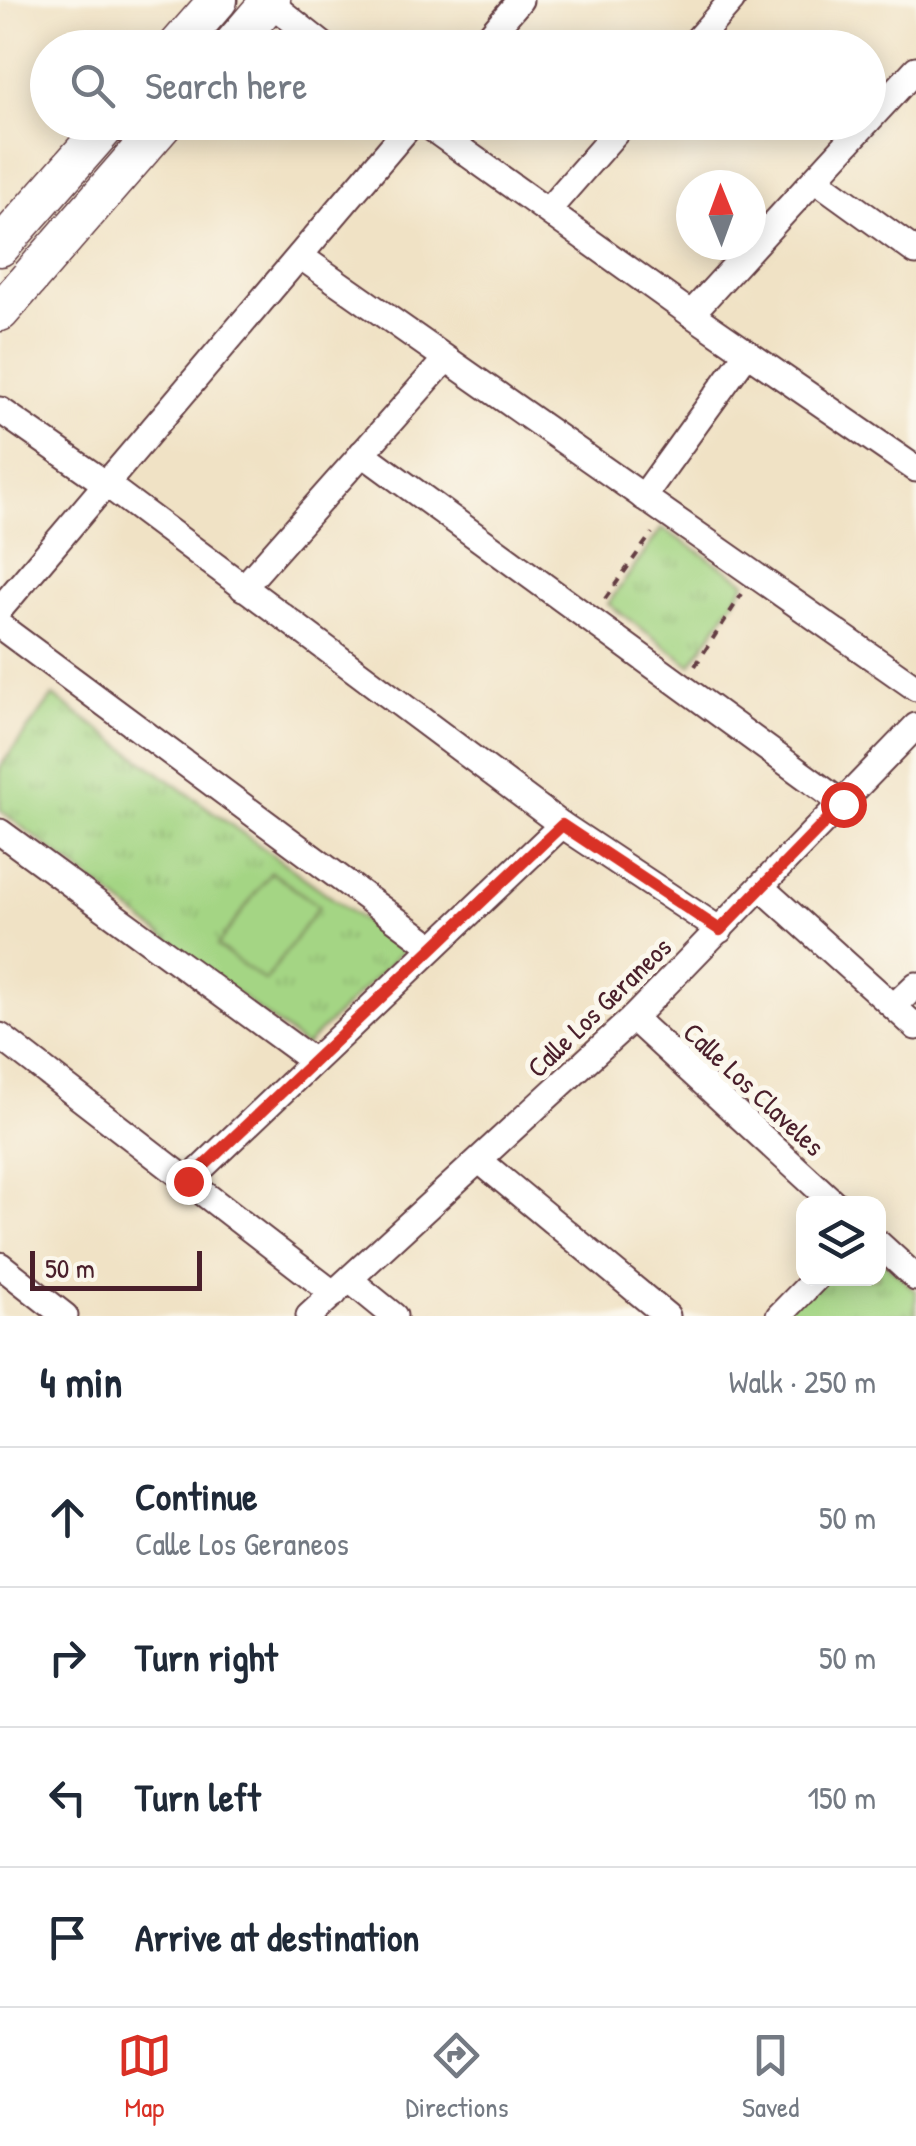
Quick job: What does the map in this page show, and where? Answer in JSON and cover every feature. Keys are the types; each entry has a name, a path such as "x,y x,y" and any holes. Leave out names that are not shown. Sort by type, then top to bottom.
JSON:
{"main road":[{"path":"192,30 218,0"},
{"path":"245,30 270,1"},
{"path":"0,248 94,140"},
{"path":"0,312 149,140"}],"street":[{"path":"494,30 520,0"},
{"path":"706,30 732,0"},
{"path":"270,1 305,30"},
{"path":"886,102 916,69"},
{"path":"0,609 399,140"},
{"path":"449,140 916,469"},
{"path":"548,210 609,140"},
{"path":"691,314 851,140"},
{"path":"815,179 916,252"},
{"path":"300,256 916,688"},
{"path":"643,497 747,353"},
{"path":"243,588 446,359"},
{"path":"0,410 106,484 562,825 720,930"},
{"path":"362,453 843,804"},
{"path":"0,626 434,947"},
{"name":"Calle Los Geraneos","path":"309,1316 633,1018 916,726"},
{"path":"188,1181 562,825"},
{"path":"0,832 314,1062"},
{"path":"762,888 916,1027"},
{"path":"894,1006 916,985"},
{"name":"Calle Los Claveles","path":"633,1018 826,1196"},
{"path":"0,1036 188,1181 342,1286 394,1316"},
{"path":"480,1161 666,1316"},
{"path":"886,1251 916,1278"},
{"path":"0,1265 65,1316"},
{"path":"779,1316 808,1286"}],"path":[{"path":"590,620 666,513"},
{"path":"682,686 754,575"}],"green space":[{"path":"662,528 746,582 691,665 608,604"},
{"path":"53,696 404,950 305,1046 0,810 0,767"},
{"path":"271,872 319,906 265,981 217,946"},
{"path":"886,1263 916,1291 916,1316 770,1316 798,1286 886,1286"}],"route":[{"path":"188,1181 562,825 720,930 843,804"}]}
